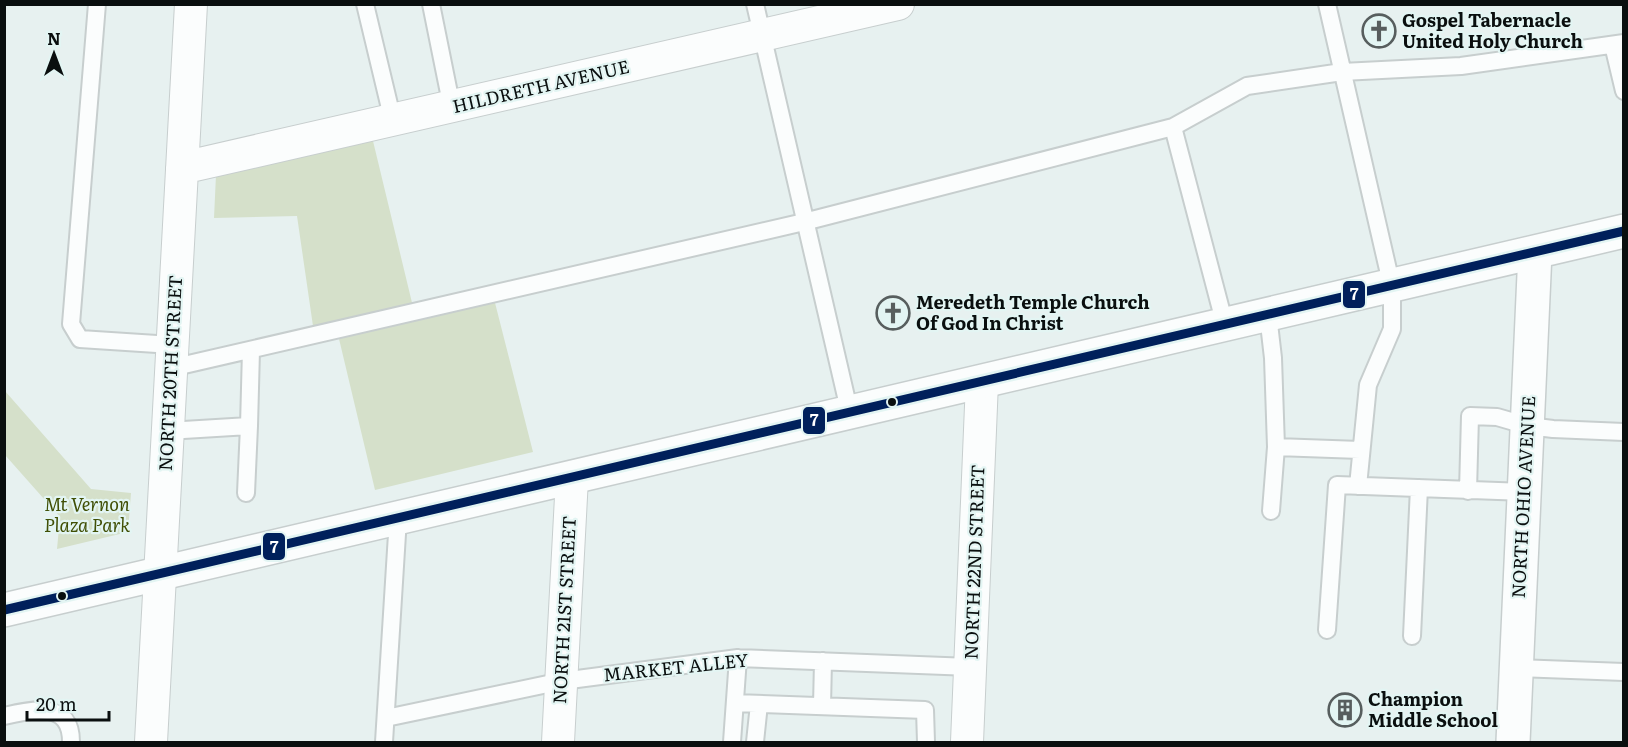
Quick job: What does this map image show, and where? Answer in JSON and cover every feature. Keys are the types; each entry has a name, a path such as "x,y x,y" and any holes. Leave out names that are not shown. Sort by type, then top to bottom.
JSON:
{"street":[{"name":"NORTH 20TH STREET","path":"151,742 191,4"},
{"name":"HILDRETH AVENUE","path":"182,168 898,4"},
{"path":"4,610 850,414 1623,231"},
{"name":"NORTH OHIO AVENUE","path":"1513,742 1535,252"},
{"name":"NORTH 22ND STREET","path":"967,742 982,382"},
{"name":"NORTH 21ST STREET","path":"558,742 572,478"}],"lane":[{"path":"97,4 71,324 80,339 172,357 251,350 804,222 1173,127 1247,86 1342,72 1461,66 1618,44 1623,91"},
{"path":"365,4 393,121"},
{"path":"431,4 452,108"},
{"path":"755,4 850,414"},
{"path":"1327,4 1392,287 1392,329 1368,385 1358,486"},
{"path":"1173,127 1225,325"},
{"path":"1268,315 1273,358 1276,447 1271,511"},
{"path":"246,493 251,350"},
{"path":"1468,490 1470,416 1497,417 1528,426 1623,432"},
{"path":"167,430 249,426"},
{"path":"1276,447 1360,450"},
{"path":"1327,630 1337,485 1525,492"},
{"path":"1412,636 1419,488"},
{"path":"384,742 398,518"},
{"path":"732,742 738,658"},
{"name":"MARKET ALLEY","path":"386,718 562,681 738,658 971,667"},
{"path":"822,706 824,661"},
{"path":"1516,668 1623,672"},
{"path":"735,703 925,710 926,742"},
{"path":"755,742 759,704"},
{"path":"4,716 34,709 60,715 71,728 71,742"}],"green space":[{"path":"373,141 414,311 492,291 533,452 375,490 335,322 313,326 297,216 214,218 216,175"},
{"name":"Mt Vernon Plaza Park","path":"5,391 91,489 131,493 128,532 57,549 60,517 5,455"}],"transit line":[{"name":"7","path":"4,610 1624,231"}],"place":[{"name":"Gospel Tabernacle United Holy Church","path":"1379,31"},
{"name":"Meredeth Temple Church Of God In Christ","path":"893,313"},
{"name":"Champion Middle School","path":"1345,710"}]}
